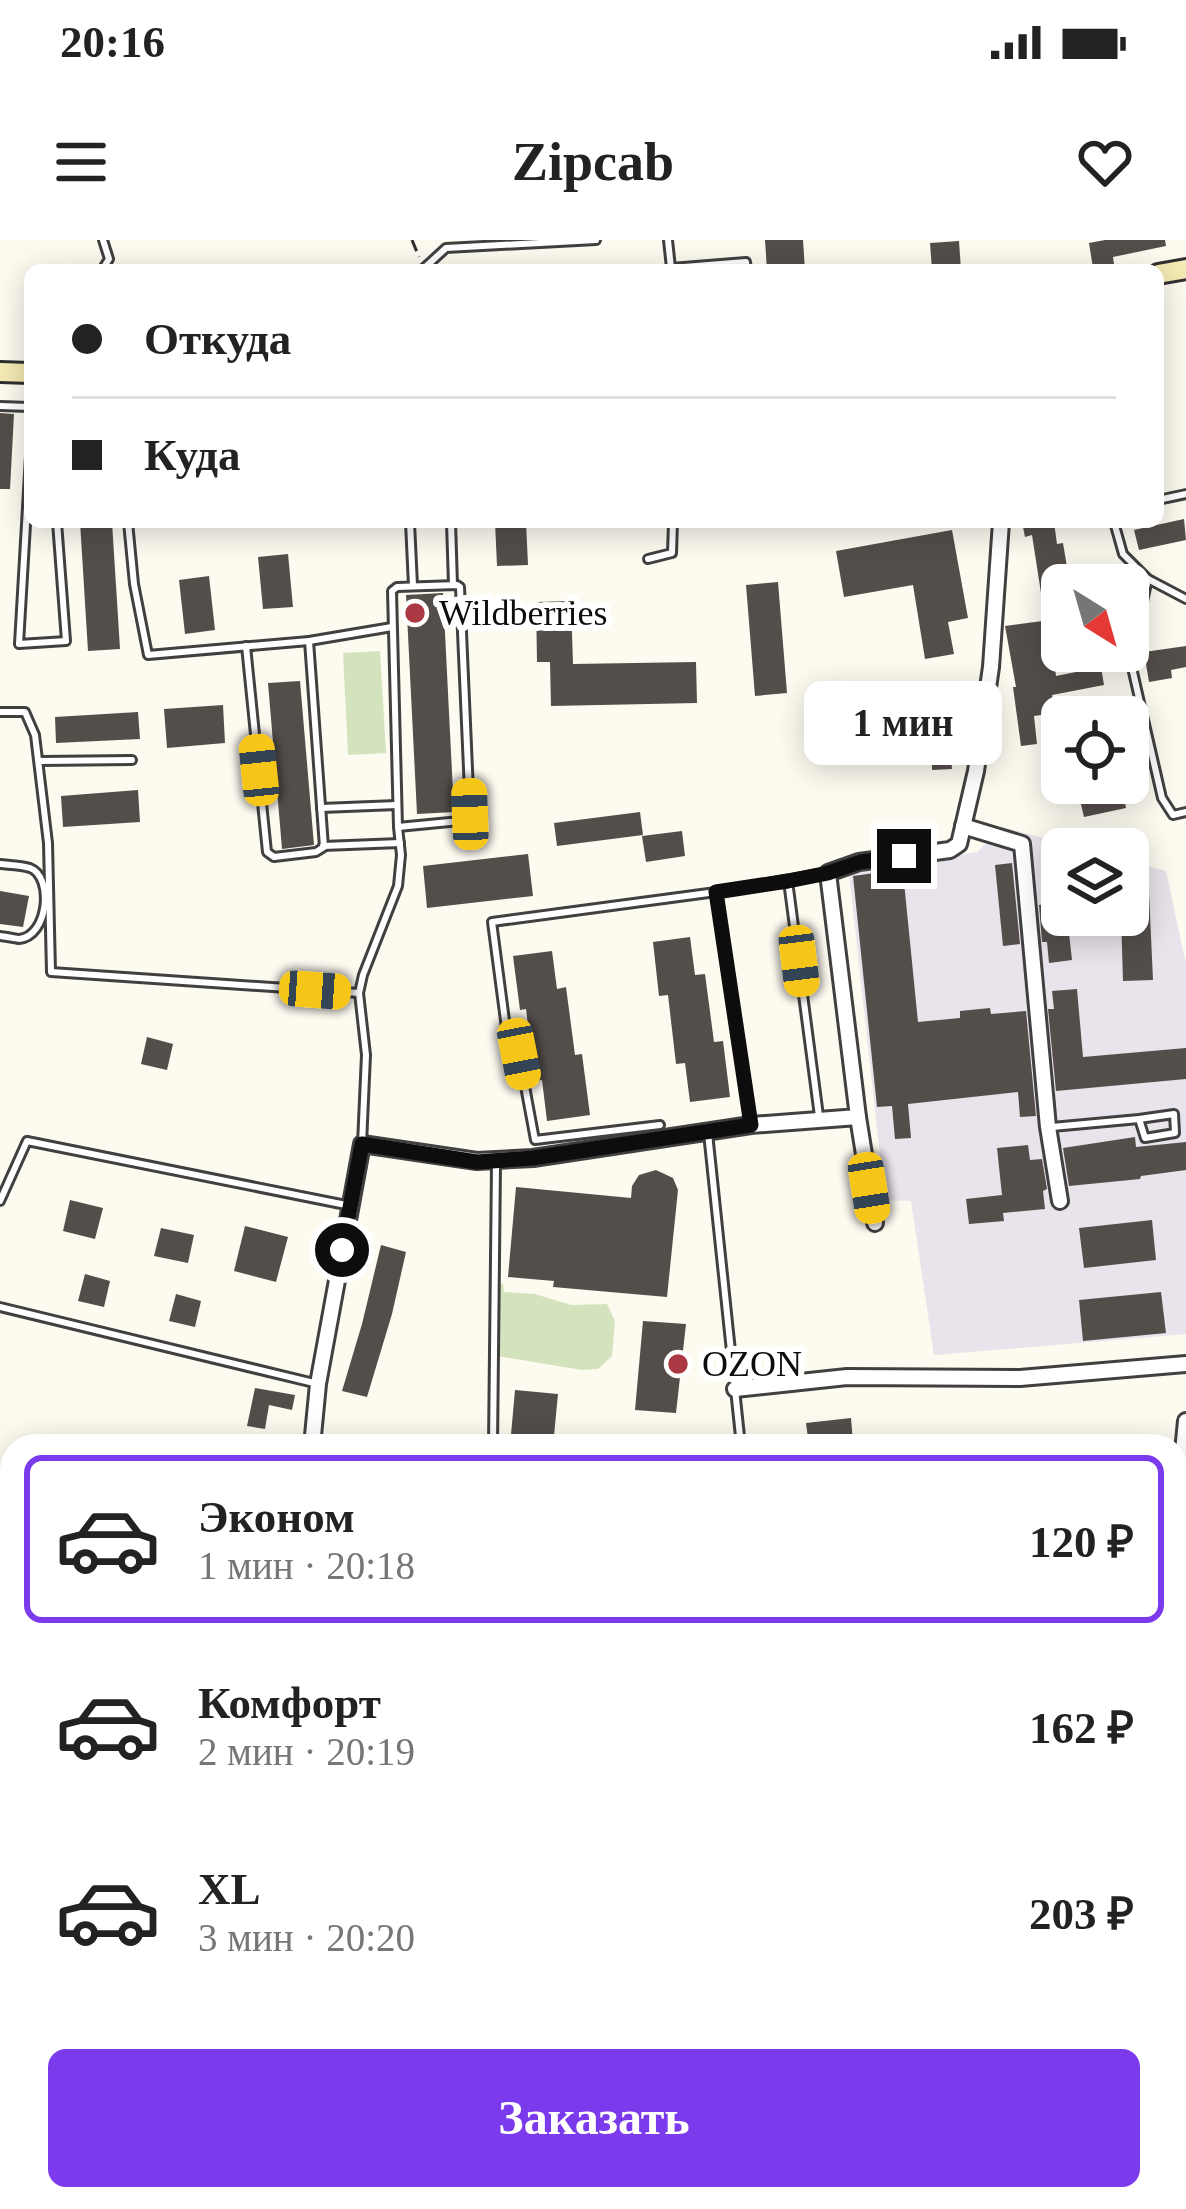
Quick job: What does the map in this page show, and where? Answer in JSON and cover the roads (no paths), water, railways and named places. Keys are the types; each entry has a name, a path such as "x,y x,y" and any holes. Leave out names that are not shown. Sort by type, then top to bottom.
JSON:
{"street":[{"path":"875,1223 828,873 860,862 950,850 958,844 976,771 991,667 1001,528"},
{"path":"963,826 1022,844 1048,1127 1060,1201"},
{"path":"313,1434 362,1144 477,1162 751,1125 858,1117"},
{"path":"735,1389 847,1377 1020,1378 1186,1364"}],"lane":[{"path":"428,264 452,240"},
{"path":"446,248 596,240"},
{"path":"26,528 19,644 66,641 57,528"},
{"path":"129,528 148,655 392,627"},
{"path":"410,528 413,586"},
{"path":"452,528 453,585"},
{"path":"648,559 672,553 673,528"},
{"path":"1116,528 1123,554 1133,564"},
{"path":"1149,580 1186,599"},
{"path":"362,1144 366,1055 359,993 398,886 392,592 397,587 453,585 460,587 470,814 460,821 398,827"},
{"path":"310,640 323,846"},
{"path":"246,646 267,852 274,857 316,852 323,846 400,842"},
{"path":"1133,672 1162,798 1173,814 1186,812"},
{"path":"0,712 25,712 35,735 48,843 51,972 359,993"},
{"path":"38,761 132,760"},
{"path":"321,808 398,805"},
{"path":"0,864 30,868 38,874 44,904 39,928 31,936 19,940 0,936"},
{"path":"660,1125 535,1140 519,1054 506,1028 492,922 828,873"},
{"path":"788,881 820,1121"},
{"path":"716,892 751,1125"},
{"path":"1048,1127 1174,1114 1175,1133 1145,1138 1139,1119"},
{"path":"707,1131 739,1434"},
{"path":"0,1202 27,1141 351,1205"},
{"path":"493,1434 496,1160"},
{"path":"0,1306 318,1384"}],"place":[{"name":"Wildberries","path":"415,613"},
{"name":"OZON","path":"678,1364"}]}
